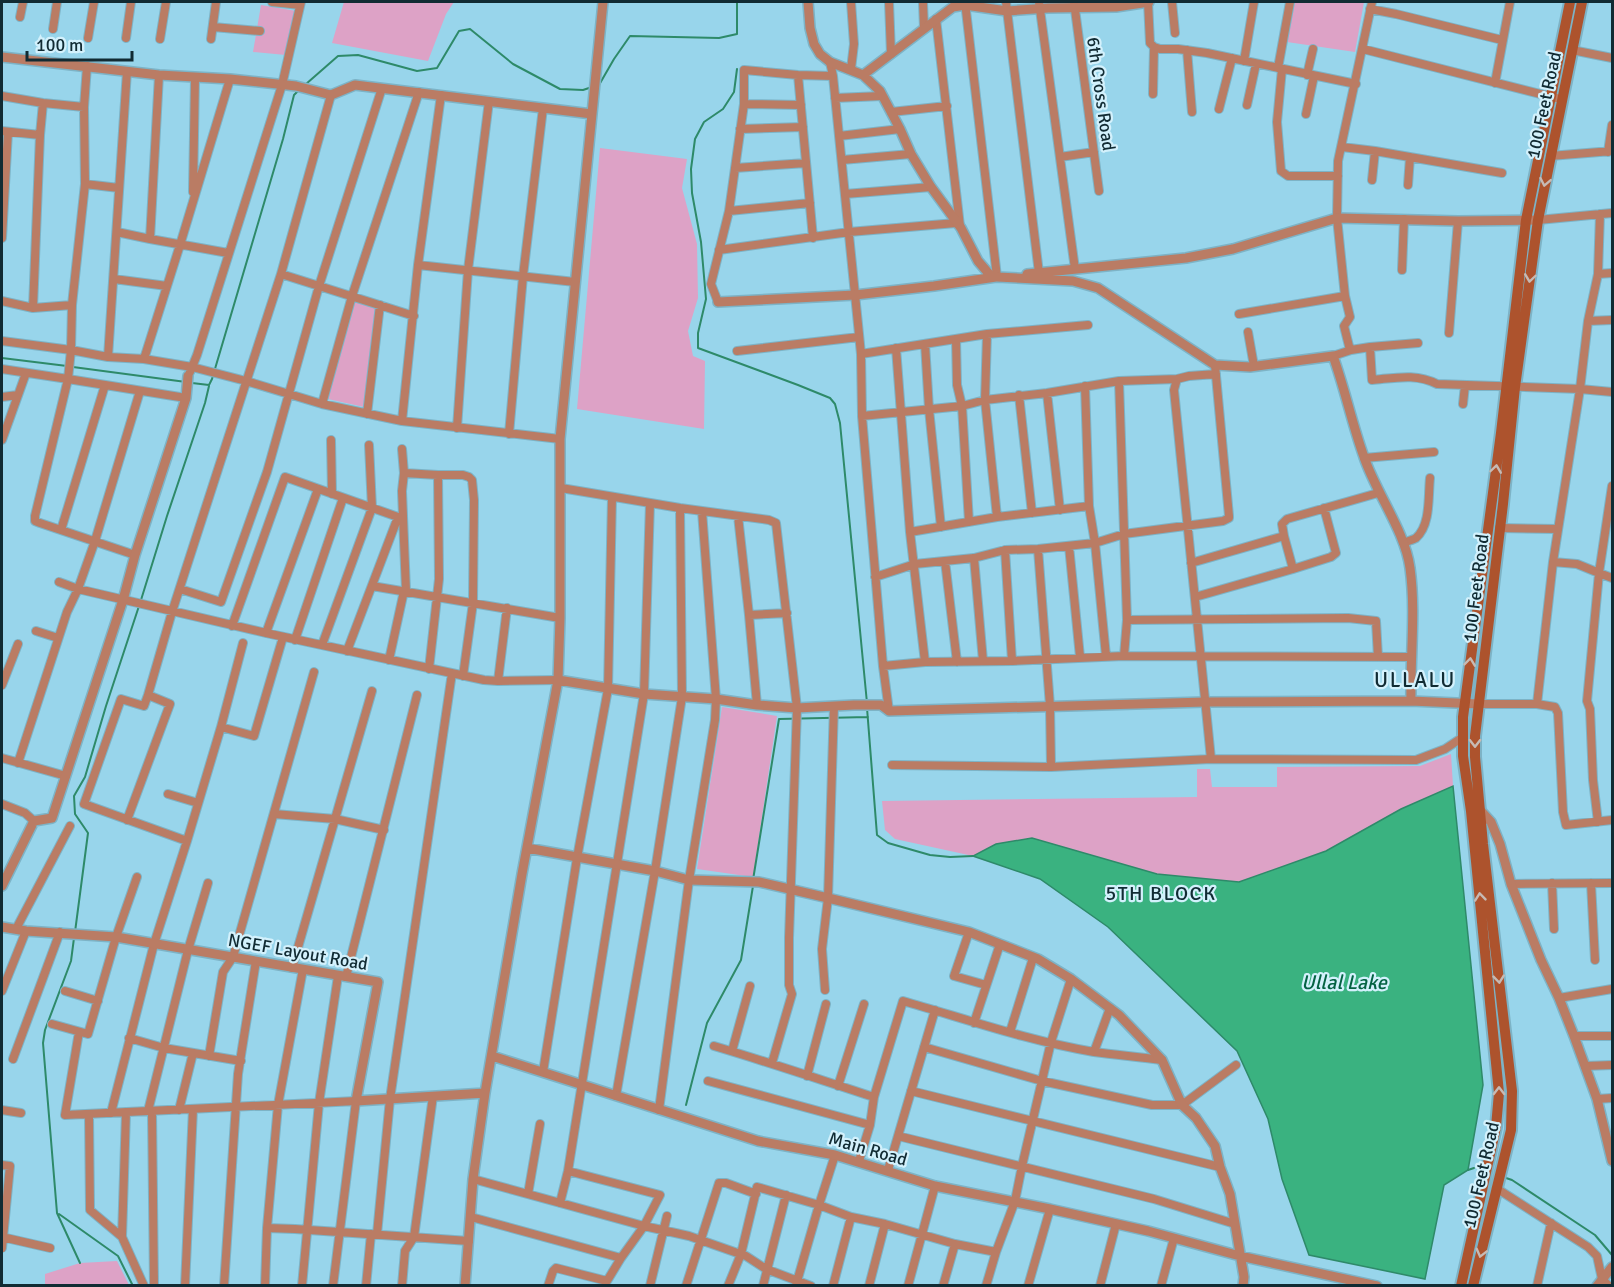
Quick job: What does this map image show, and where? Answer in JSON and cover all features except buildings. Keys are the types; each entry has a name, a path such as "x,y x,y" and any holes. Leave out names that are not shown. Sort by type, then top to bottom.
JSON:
{"main road":[{"name":"100 Feet Road","path":"1473,1286 1511,1130 1512,1091 1476,811 1463,756 1465,703 1550,96 1570,2"},
{"name":"100 Feet Road","path":"1532,220 1551,156 1582,2"},
{"name":"100 Feet Road","path":"1461,1286 1488,1170 1499,1093 1476,811 1475,736 1499,528 1511,387"}],"street":[{"path":"20,17 23,2"},
{"path":"52,29 57,2"},
{"path":"88,38 94,2"},
{"path":"126,38 131,2"},
{"path":"160,39 166,2"},
{"path":"211,39 216,2"},
{"path":"34,821 52,818 123,600 135,555 186,399 190,371 282,85 300,3 272,2"},
{"path":"465,1286 473,1179 485,1093 558,680 561,618 560,439 603,2"},
{"path":"808,2 814,45 830,62 863,75 880,91 911,154 978,261 990,275 1073,281 1098,288 1215,369 1229,516 1224,521 1124,534 1095,543 1005,550 974,558 915,564 875,577"},
{"path":"851,2 854,44 851,69"},
{"path":"889,2 891,54"},
{"path":"922,2 924,28"},
{"path":"863,75 936,19 953,7 965,3 1006,6 1148,2 1150,43 1154,47 1232,58 1356,84"},
{"path":"1172,2 1174,33"},
{"path":"1244,61 1254,2"},
{"path":"1290,2 1280,69 1277,122 1281,171 1288,176 1338,176"},
{"path":"1495,83 1510,2"},
{"path":"965,3 997,277"},
{"path":"1040,5 1075,270"},
{"name":"6th Cross Road","path":"1074,5 1099,191"},
{"path":"1351,350 1344,326 1350,316 1345,296 1337,218 1338,160 1371,5 1396,14 1502,40"},
{"path":"1006,6 1039,273"},
{"path":"936,19 958,226"},
{"path":"213,27 260,31"},
{"path":"1154,47 1154,94"},
{"path":"1306,114 1313,49"},
{"path":"1363,49 1562,99"},
{"path":"1187,50 1192,112"},
{"path":"1572,50 1612,58"},
{"path":"2,57 159,75 296,86 331,94 355,85 592,114"},
{"path":"1219,110 1232,58"},
{"path":"830,62 836,98 861,354 862,416 883,666 889,711"},
{"path":"1247,105 1256,64"},
{"path":"87,66 84,107 85,184 72,305 71,352 68,376 35,521 135,555"},
{"path":"833,76 744,70 744,104 729,211 711,284 718,302 855,295 997,277 1186,258 1233,249 1337,218 1532,220 1566,219 1612,213"},
{"path":"108,357 127,71"},
{"path":"150,239 159,75"},
{"path":"798,75 813,238"},
{"path":"192,202 195,78"},
{"path":"144,359 230,79"},
{"path":"180,589 221,602 267,472 319,286 382,88"},
{"path":"322,404 352,296 418,93"},
{"path":"187,841 84,804 121,699 144,706 148,696 172,612 281,274 331,94"},
{"path":"402,421 418,265 441,95"},
{"path":"2,96 84,107"},
{"path":"836,98 882,96"},
{"path":"457,428 468,270 489,101"},
{"path":"33,308 43,103"},
{"path":"744,104 801,105"},
{"path":"891,112 947,106"},
{"path":"509,434 523,276 543,108"},
{"path":"1551,156 1610,152 1612,125"},
{"path":"740,129 803,127"},
{"path":"839,136 900,129"},
{"path":"2,238 5,132 40,135"},
{"path":"1342,147 1503,173"},
{"path":"1372,180 1376,151"},
{"path":"1060,157 1094,152"},
{"path":"842,160 911,154"},
{"path":"1408,185 1410,157"},
{"path":"735,168 806,163"},
{"path":"85,184 120,188"},
{"path":"845,194 931,187"},
{"path":"729,211 810,203"},
{"path":"1537,704 1553,562 1580,389 1588,321 1598,274 1600,214"},
{"path":"1402,270 1404,219"},
{"path":"1449,333 1458,221"},
{"path":"719,250 849,232 958,226"},
{"path":"117,232 228,253"},
{"path":"418,265 575,282"},
{"path":"1598,274 1612,273"},
{"path":"281,274 414,316"},
{"path":"114,279 167,286"},
{"path":"1239,314 1345,296"},
{"path":"2,301 33,308 72,305"},
{"path":"367,414 380,305"},
{"path":"1588,321 1612,320"},
{"path":"861,354 987,334 1088,325"},
{"path":"1248,332 1254,366"},
{"path":"987,334 985,400 997,517"},
{"path":"737,351 859,337"},
{"path":"956,339 957,385 962,406 969,522"},
{"path":"2,341 108,357 144,359 190,371 246,381 322,404 402,421 560,439"},
{"path":"862,416 962,406 985,400 1119,381 1177,380 1215,369 1334,356 1370,347 1418,343"},
{"path":"925,344 941,527"},
{"path":"1370,347 1372,380 1403,377 1425,378 1437,384 1612,392"},
{"path":"896,348 910,532 925,662"},
{"path":"1334,356 1364,458 1378,493 1403,543 1410,566 1413,619 1411,701"},
{"path":"2,369 68,376 186,399"},
{"path":"2,440 26,373"},
{"path":"1177,380 1174,390 1211,759"},
{"path":"1119,381 1127,620 1124,656"},
{"path":"61,530 105,385"},
{"path":"1463,404 1465,385"},
{"path":"1085,386 1089,506 1106,656"},
{"path":"18,763 58,638 94,541 140,391"},
{"path":"1047,393 1060,510"},
{"path":"2,397 18,395"},
{"path":"1019,395 1032,513"},
{"path":"331,440 332,494"},
{"path":"322,645 372,508 369,445"},
{"path":"389,660 405,591 402,449"},
{"path":"1364,458 1434,452"},
{"path":"404,473 463,475 472,480 474,500 473,603 463,676"},
{"path":"429,669 439,579 438,475"},
{"path":"232,626 285,477 398,517 347,651"},
{"path":"1403,543 1416,539 1422,531 1426,520 1430,478"},
{"path":"1598,822 1593,780 1590,709 1587,701 1599,573 1612,486"},
{"path":"561,488 769,520 776,523 796,708 789,976 792,994 772,1063"},
{"path":"266,633 318,489"},
{"path":"1293,569 1282,524 1287,519 1378,493"},
{"path":"543,1072 608,689 612,497"},
{"path":"295,640 343,498"},
{"path":"560,1203 568,1171 644,694 650,503"},
{"path":"910,532 997,517 1089,506"},
{"path":"616,1096 682,697 680,508"},
{"path":"1195,597 1293,569 1336,553 1324,508"},
{"path":"659,1110 690,880 715,720 716,699 702,511"},
{"path":"738,516 757,705"},
{"path":"1499,528 1558,529"},
{"path":"1191,563 1284,536"},
{"path":"1069,546 1080,657"},
{"path":"1038,549 1050,706 1051,767"},
{"path":"1005,550 1012,662"},
{"path":"974,558 983,661"},
{"path":"945,561 957,662"},
{"path":"1553,562 1577,564 1612,578"},
{"path":"59,582 78,589 232,626 483,680 558,680 644,694 716,699 757,705 796,708 881,705 889,711 1205,702 1411,701 1537,704 1555,707 1558,712 1563,812 1566,825 1612,820"},
{"path":"372,586 561,618"},
{"path":"498,681 507,608"},
{"path":"749,615 787,613"},
{"path":"1127,620 1348,618 1376,621 1378,657"},
{"path":"36,631 58,638"},
{"path":"221,727 254,735 283,637"},
{"path":"111,1113 153,944 187,841 243,643"},
{"path":"2,685 18,644"},
{"path":"883,666 925,662 1012,662 1106,656 1411,657"},
{"path":"208,1056 223,972 233,957 314,672"},
{"path":"366,1286 390,1099 452,674"},
{"path":"292,968 372,691"},
{"path":"302,1286 319,1103 342,976 384,830 417,695"},
{"path":"127,820 170,704 148,696"},
{"path":"825,990 822,948 828,898 834,706"},
{"path":"892,765 1051,767 1211,759 1416,760 1445,749 1463,737"},
{"path":"2,758 66,776"},
{"path":"168,794 198,803"},
{"path":"2,806 25,813 34,821"},
{"path":"1476,811 1491,822 1500,844 1511,884 1541,960 1559,998 1597,1099 1612,1161"},
{"path":"274,814 335,819 384,830"},
{"path":"2,886 34,821"},
{"path":"2,991 21,930 70,826"},
{"path":"527,848 655,871 690,880 759,882 828,898 969,932 1033,958 1071,979 1119,1015 1162,1060 1182,1105 1196,1118 1215,1146 1230,1194 1244,1276 1243,1286"},
{"path":"52,1024 88,1034 116,937 137,877"},
{"path":"1552,883 1554,929"},
{"path":"1591,883 1595,960"},
{"path":"1511,884 1612,883"},
{"path":"154,1286 150,1111 188,950 208,884"},
{"name":"NGEF Layout Road","path":"2,927 116,937 378,982 356,1101"},
{"path":"13,1059 60,932"},
{"path":"969,932 954,976 986,985"},
{"path":"974,1023 1000,944"},
{"path":"1010,1032 1033,958"},
{"path":"224,1286 241,1060 256,961"},
{"path":"265,1286 267,1228 278,1105 303,969"},
{"path":"986,1286 1015,1202 1051,1042 1071,979"},
{"path":"732,1051 750,986"},
{"path":"1559,998 1612,989"},
{"path":"65,991 98,1001"},
{"path":"859,1161 870,1125 874,1097 903,1001 974,1023 1094,1052 1162,1060"},
{"path":"807,1076 826,1004"},
{"path":"838,1086 864,1004"},
{"path":"1094,1052 1110,1008"},
{"path":"888,1170 935,1010"},
{"path":"79,1032 65,1115 485,1093"},
{"path":"1574,1036 1612,1036"},
{"path":"129,1038 164,1048 241,1060"},
{"path":"714,1046 874,1097"},
{"path":"924,1047 1042,1081 1152,1105 1182,1105 1236,1065"},
{"path":"179,1110 193,1053"},
{"name":"Main Road","path":"492,1056 758,1142 835,1155 935,1186 1050,1209 1240,1256 1377,1286"},
{"path":"1585,1066 1612,1065"},
{"path":"708,1081 870,1125"},
{"path":"911,1091 1220,1167"},
{"path":"402,1286 405,1251 414,1237 433,1096"},
{"path":"1597,1099 1612,1098"},
{"path":"333,1286 356,1101"},
{"path":"184,1286 193,1109"},
{"path":"2,1110 21,1113"},
{"path":"122,1237 126,1112"},
{"path":"90,1114 90,1210 122,1237 144,1286"},
{"path":"528,1194 540,1124"},
{"path":"898,1136 1154,1199 1235,1224"},
{"path":"797,1283 835,1155"},
{"path":"2,1165 10,1166 4,1201 2,1248"},
{"path":"548,1286 556,1268 594,1282 607,1281 644,1226 660,1195 568,1171"},
{"path":"473,1179 701,1240 741,1254 766,1269 797,1283 811,1286"},
{"path":"1498,1180 1551,1223 1598,1256 1603,1283"},
{"path":"686,1286 719,1183 726,1183 756,1194"},
{"path":"908,1286 935,1186"},
{"path":"728,1286 741,1254 758,1187 851,1217 955,1244 996,1252"},
{"path":"763,1286 786,1195"},
{"path":"1028,1286 1050,1209"},
{"path":"650,1286 667,1216"},
{"path":"471,1217 621,1258"},
{"path":"832,1286 851,1217"},
{"path":"1537,1286 1551,1223"},
{"path":"868,1286 885,1224"},
{"path":"1100,1286 1116,1224"},
{"path":"267,1228 469,1240"},
{"path":"2,1238 50,1248"},
{"path":"1161,1286 1174,1238"},
{"path":"943,1286 955,1244"},
{"path":"1603,1283 1612,1267"}],"shaded area":[{"path":"344,2 454,2 446,14 428,61 332,43"},
{"path":"1295,2 1364,2 1355,52 1287,42"},
{"path":"261,5 296,11 286,55 253,52"},
{"path":"600,148 687,159 682,188 697,244 698,298 688,331 693,356 705,361 704,429 577,409"},
{"path":"355,301 376,309 364,407 328,399"},
{"path":"722,707 777,716 753,877 697,869"},
{"path":"1451,754 1453,786 1401,809 1326,851 1239,882 1157,874 1032,838 996,844 973,856 895,839 885,830 882,801 1197,797 1197,769 1210,769 1212,787 1277,787 1277,767 1420,766"},
{"path":"117,1261 129,1285 45,1285 45,1274 80,1263"}],"water":[{"name":"Ullal Lake","path":"1453,786 1483,1085 1468,1170 1444,1185 1425,1279 1309,1255 1282,1179 1268,1119 1237,1051 1108,927 1040,879 973,856 996,844 1032,838 1157,874 1239,882 1326,851 1401,809"}],"waterway":[{"path":"597,85 630,36 719,38 737,34 737,2"},
{"path":"306,84 338,56 358,55 417,71 437,68 459,31 470,29 513,64 560,89 583,90 592,87"},
{"path":"737,69 734,92 723,109 704,122 695,139 691,169 692,193 701,242 706,299 698,333 698,348 830,398 835,404 840,423 867,703"},
{"path":"192,383 209,385 212,379 294,95 299,90"},
{"path":"2,358 67,366"},
{"path":"73,367 186,382"},
{"path":"141,600 209,386"},
{"path":"75,932 88,833 75,814 74,796 85,777 139,606"},
{"path":"867,708 877,835 888,843 930,855 973,856"},
{"path":"753,880 779,719 868,717"},
{"path":"686,1105 707,1023 741,960 753,886"},
{"path":"74,938 71,961 45,1030 43,1043 57,1213 80,1263"},
{"path":"1468,1170 1474,1168"},
{"path":"1503,1177 1512,1180 1595,1235 1612,1255"},
{"path":"59,1214 118,1256 133,1286"}],"district":[{"name":"ULLALU","path":"1415,680"},
{"name":"5TH BLOCK","path":"1161,893"}]}
